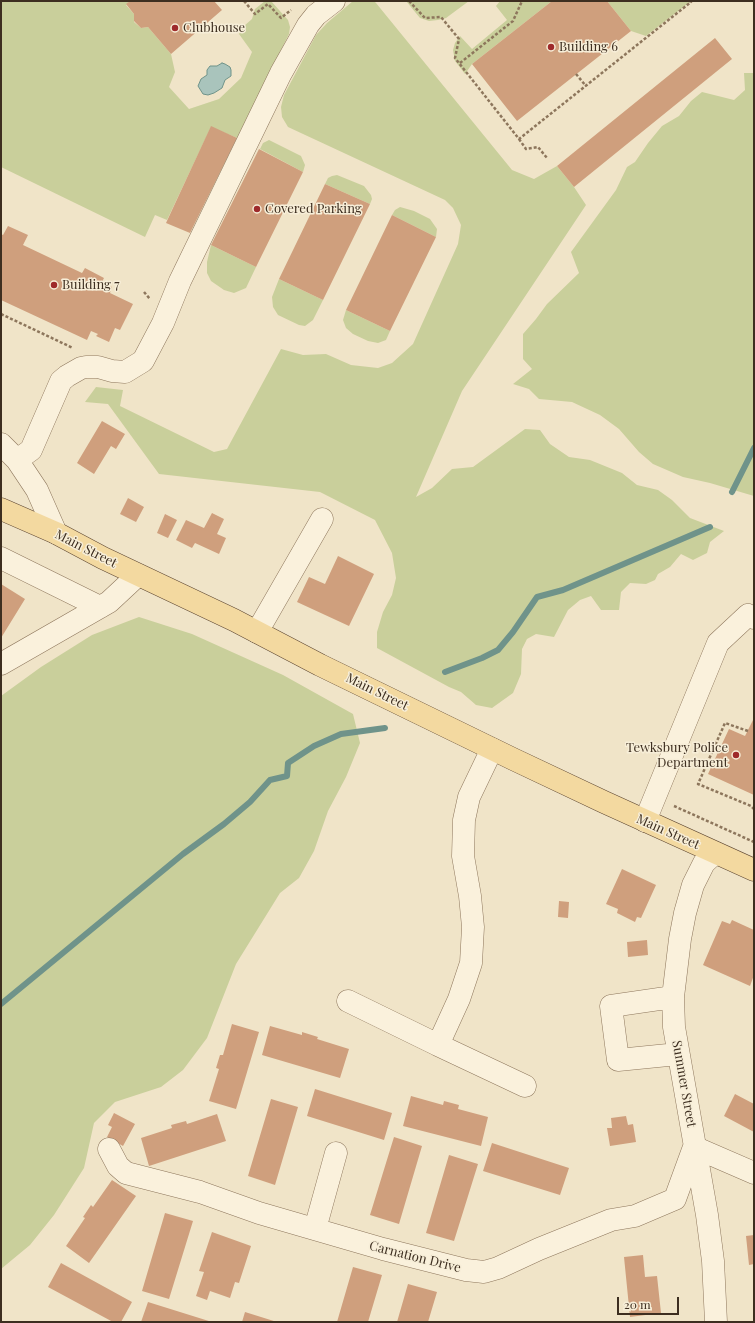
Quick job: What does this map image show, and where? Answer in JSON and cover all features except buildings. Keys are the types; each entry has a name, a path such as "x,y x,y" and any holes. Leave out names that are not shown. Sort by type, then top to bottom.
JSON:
{"main road":[{"name":"Main Street","path":"1,509 56,533 103,558 257,632 492,749 645,822 754,870"}],"street":[{"path":"17,460 31,450 61,381 67,376 81,368 98,366 112,371 125,372 143,361 163,323 180,281 285,66 308,25 316,15 334,1"},
{"path":"1,444 17,460 37,490 56,533"},
{"path":"257,632 322,519"},
{"path":"1,558 100,607"},
{"path":"1,664 109,602 138,575"},
{"path":"645,822 718,643 748,615 754,618"},
{"path":"438,1045 459,999 471,963 473,927 470,896 463,856 464,820 469,797 492,749"},
{"name":"Summer Street","path":"715,853 704,863 693,885 685,913 680,939 673,998 674,1027 678,1054 707,1215 713,1261 716,1322"},
{"path":"673,998 611,1006 618,1060 678,1054"},
{"path":"348,1001 525,1086"},
{"path":"694,1147 754,1173"},
{"name":"Carnation Drive","path":"109,1149 118,1166 126,1173 144,1179 167,1183 200,1192 259,1213 383,1249 466,1270 484,1272 498,1268 539,1249 611,1220 635,1216 675,1200 694,1147"},
{"path":"314,1229 336,1153"}],"path":[{"path":"244,1 255,14 268,4 281,18 294,8"},
{"path":"410,1 425,18 441,17 459,40 455,58 526,149 538,147 547,158"},
{"path":"460,63 513,21 522,1"},
{"path":"519,139 691,2 690,1"},
{"path":"576,74 586,86"},
{"path":"144,292 153,304"},
{"path":"1,314 78,350"},
{"path":"748,731 725,723 698,784 751,806 754,809"},
{"path":"655,798 754,842"}],"green space":[{"path":"1,1 130,1 126,5 134,14 134,22 141,28 148,27 171,54 175,72 169,87 189,109 219,99 241,78 252,52 239,34 244,26 252,19 255,9 265,1 271,1 288,20 290,27 289,34 237,138 211,127 167,220 155,215 145,237 1,167"},
{"path":"353,1 374,1 376,3 512,170 534,179 557,166 586,205 462,391 416,497 432,488 452,469 473,467 525,429 540,430 550,444 569,457 590,460 622,473 637,485 658,490 672,500 690,518 724,531 710,542 707,553 693,560 681,554 670,567 658,574 655,580 646,584 630,583 621,592 619,610 601,610 591,596 580,600 568,610 554,637 536,634 527,639 522,649 521,674 513,693 492,708 476,705 461,692 377,648 377,632 383,612 392,595 396,578 392,553 375,520 320,492 159,474 108,404 85,402 96,387 123,390 120,406 214,452 227,449 281,349 303,355 326,354 351,365 378,368 392,363 413,344 458,244 461,225 453,208 445,200 288,127 282,117 281,107 284,95 316,35 327,23"},
{"path":"406,1 469,1 446,18 429,21 420,18"},
{"path":"500,1 552,1 472,64 465,74 455,61 453,50 455,43 460,36 472,49 507,20 496,6"},
{"path":"607,1 691,1 646,36 631,31"},
{"path":"744,73 754,73 754,496 683,477 653,464 639,452 619,429 600,415 572,402 539,399 529,389 513,384 532,369 523,359 523,334 547,304 579,273 571,252 616,190 627,167 635,162 662,126 679,116 691,101 702,92 734,100 745,90"},
{"path":"269,140 301,156 305,165 303,172 260,149 263,143"},
{"path":"337,175 364,186 371,195 372,199 370,204 325,184 328,178"},
{"path":"400,207 414,211 430,219 437,229 436,237 392,215 395,210"},
{"path":"211,245 256,267 246,288 234,293 224,290 211,281 207,273 207,262"},
{"path":"279,279 323,300 313,320 305,326 299,325 278,315 273,307 272,297"},
{"path":"346,310 390,331 386,340 378,343 368,341 353,334 346,328 343,320"},
{"path":"139,617 192,634 283,675 353,714 360,743 346,777 328,811 314,851 299,878 280,893 236,964 207,1038 183,1070 161,1087 115,1102 94,1123 84,1168 54,1215 30,1245 1,1269 1,696 41,667 92,635"}],"water":[{"path":"222,63 230,67 231,76 225,80 222,88 208,95 203,94 198,86 201,79 207,75 207,70 210,66 217,66"}],"waterway":[{"path":"732,492 754,448"},
{"path":"445,672 482,658 498,650 513,632 537,597 563,590 710,527"},
{"path":"1,1004 183,854 224,824 250,802 270,780 287,776 288,763 314,746 341,734 385,728"}],"place":[{"name":"Clubhouse","path":"175,28"},
{"name":"Building 6","path":"551,47"},
{"name":"Covered Parking","path":"257,209"},
{"name":"Building 7","path":"54,285"},
{"name":"Tewksbury Police Department","path":"736,755"}]}
